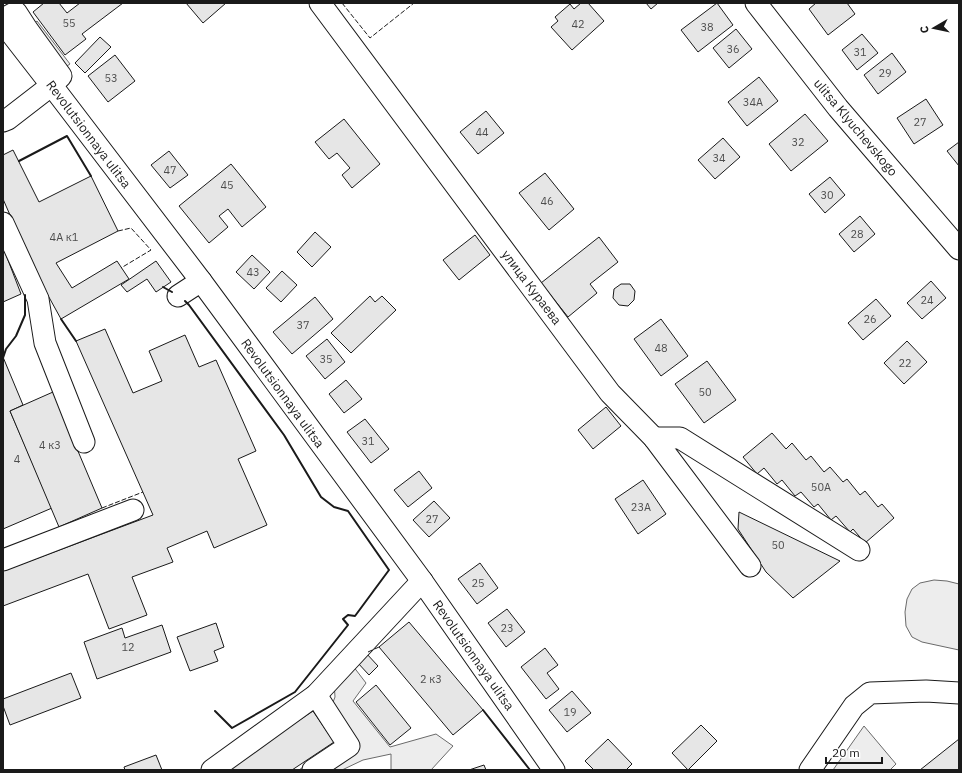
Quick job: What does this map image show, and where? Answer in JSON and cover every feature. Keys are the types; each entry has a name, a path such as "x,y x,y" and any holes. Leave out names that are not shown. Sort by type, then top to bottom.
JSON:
{"street":[{"name":"улица Кураева","path":"320,3 610,393 654,438 750,566"},
{"name":"ulitsa Klyuchevskogo","path":"756,3 838,108 959,249"},
{"name":"Revolutsionnaya ulitsa","path":"13,14 52,85 201,281 422,581 554,770"},
{"path":"3,121 8,119 52,85"},
{"path":"3,223 38,299 45,343 84,442"},
{"path":"178,296 201,281"},
{"path":"654,438 680,438 859,550"},
{"path":"3,560 133,510"},
{"path":"212,770 316,695 422,581"},
{"path":"810,770 854,706 870,693 926,691 959,694"},
{"path":"313,770 349,746 316,695"}],"shaded area":[{"path":"37,21 70,64 58,72 27,29"},
{"path":"934,580 959,584 959,650 922,642 912,637 906,626 905,612 907,599 912,589 920,583"},
{"path":"353,666 366,683 353,701 390,747 436,734 453,746 431,770 391,770 391,754 363,760 342,770 299,770 310,762 332,754 337,734 325,723 335,697 334,682"},
{"path":"864,726 896,764 890,770 833,770"}],"building":[{"path":"44,3 59,3 67,13 80,3 123,3 82,34 86,39 65,55 33,12"},
{"path":"186,3 226,3 203,23"},
{"path":"581,3 588,3 604,21 572,50 551,27 558,21 555,17 570,4 574,9"},
{"path":"646,3 658,3 651,9"},
{"path":"717,3 733,25 698,52 681,30"},
{"path":"816,3 847,3 855,14 828,35 809,9"},
{"path":"736,29 752,49 729,68 713,48"},
{"path":"862,34 878,53 857,70 842,50"},
{"path":"100,37 111,47 85,73 75,63"},
{"path":"892,53 906,72 878,94 864,75"},
{"path":"115,55 135,81 108,102 88,76"},
{"path":"759,77 778,101 747,126 728,102"},
{"path":"926,99 943,125 914,144 897,118"},
{"path":"486,111 504,133 478,154 460,132"},
{"path":"805,114 828,141 791,171 769,144"},
{"path":"344,119 380,164 352,188 342,175 350,168 337,153 329,159 315,142"},
{"path":"723,138 740,157 715,179 698,160"},
{"path":"959,142 959,166 947,151"},
{"path":"13,150 39,202 91,176 118,231 56,263 72,288 117,261 129,279 61,319 34,270 3,199 3,155"},
{"path":"169,151 188,175 170,188 151,165"},
{"path":"231,164 266,207 242,227 228,209 219,216 228,227 209,243 179,206"},
{"path":"545,173 574,209 549,230 519,193"},
{"path":"830,177 845,195 825,213 809,194"},
{"path":"860,216 875,234 854,252 839,234"},
{"path":"315,232 331,247 312,267 297,252"},
{"path":"475,235 490,255 459,280 443,260"},
{"path":"599,237 618,262 590,284 597,293 568,317 541,283"},
{"path":"3,247 21,294 3,302"},
{"path":"252,255 270,272 254,289 236,272"},
{"path":"156,261 171,282 156,292 147,279 127,292 121,285"},
{"path":"282,271 297,285 281,302 266,288"},
{"path":"931,281 946,298 922,319 907,303"},
{"path":"621,284 630,284 635,291 634,300 628,306 619,305 613,298 614,289"},
{"path":"370,296 375,302 382,296 396,310 351,353 331,333"},
{"path":"315,297 333,319 292,354 273,332"},
{"path":"876,299 891,316 863,340 848,323"},
{"path":"661,319 688,356 661,376 634,339"},
{"path":"105,329 133,393 162,381 149,351 185,335 199,367 216,360 256,451 238,459 267,525 214,548 207,531 167,548 173,562 132,577 147,615 109,629 88,574 3,606 3,571 153,515 76,341"},
{"path":"327,339 345,362 325,379 306,356"},
{"path":"907,341 927,362 904,384 884,363"},
{"path":"3,357 23,405 10,411 52,508 3,529"},
{"path":"707,361 736,400 704,423 675,384"},
{"path":"346,380 362,399 344,413 329,394"},
{"path":"53,392 102,508 59,527 10,411"},
{"path":"606,407 621,426 593,449 578,430"},
{"path":"365,419 389,449 371,463 347,432"},
{"path":"772,433 786,449 792,443 806,460 811,456 824,472 830,467 843,482 847,479 860,495 865,491 878,507 882,504 894,518 865,543 853,529 850,532 836,516 831,520 818,504 814,507 801,492 795,496 782,480 777,484 764,468 757,474 743,457"},
{"path":"419,471 432,488 408,507 394,490"},
{"path":"643,480 666,514 638,534 615,499"},
{"path":"434,501 450,518 429,537 413,520"},
{"path":"739,512 840,561 793,598 766,572 738,529"},
{"path":"480,563 498,588 477,604 458,579"},
{"path":"507,609 525,632 506,647 488,623"},
{"path":"409,622 483,710 453,735 379,647"},
{"path":"216,623 224,647 214,651 218,661 190,671 177,637"},
{"path":"162,625 171,652 97,679 84,642 122,628 125,638"},
{"path":"545,648 558,665 547,673 559,689 546,699 521,667"},
{"path":"366,653 378,666 369,675 357,662"},
{"path":"71,673 81,698 10,725 3,706 3,699"},
{"path":"376,685 411,728 390,745 356,702"},
{"path":"572,691 591,713 567,732 549,710"},
{"path":"313,711 334,742 292,770 224,770"},
{"path":"701,725 717,741 688,770 672,753"},
{"path":"608,739 632,764 626,770 594,770 585,761"},
{"path":"959,739 959,770 920,770"},
{"path":"156,755 162,770 125,770 124,767"},
{"path":"484,765 486,770 469,770"}],"fence":[{"path":"342,3 370,38 414,3"},
{"path":"118,231 131,228 151,250 121,268"},
{"path":"102,508 143,492"},
{"path":"368,652 379,647"}],"wall":[{"path":"19,161 67,136 91,176"},
{"path":"163,287 172,292"},
{"path":"3,358 6,349 16,336 25,315 25,295"},
{"path":"185,301 284,435 321,497 334,507 348,511 389,570 355,616 348,615 343,619 348,625 295,692 232,728 215,711"},
{"path":"61,319 76,341"},
{"path":"483,710 530,770"}]}
